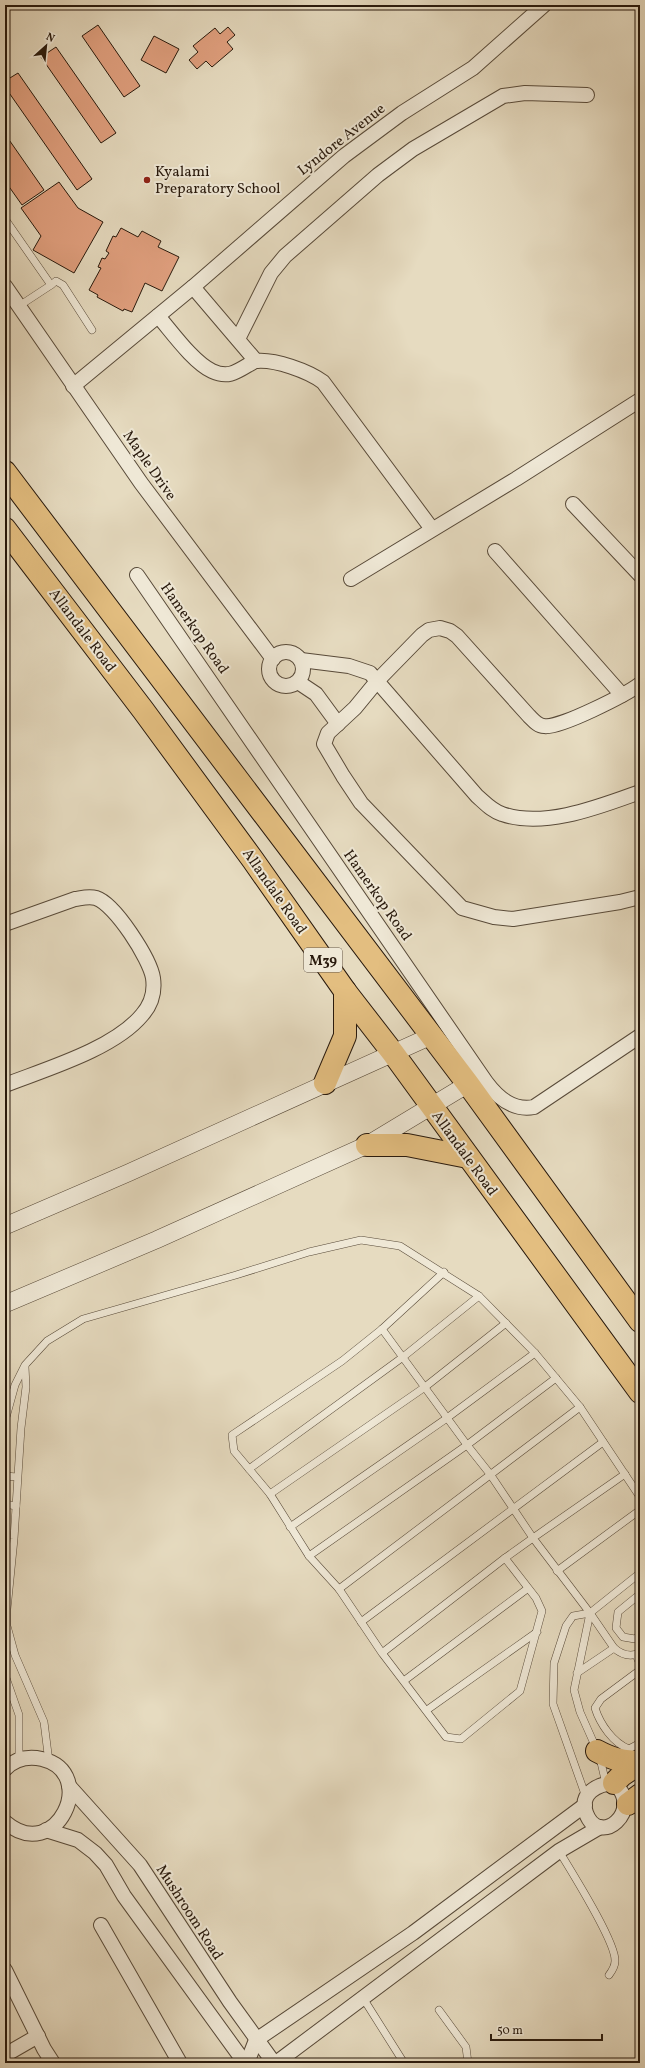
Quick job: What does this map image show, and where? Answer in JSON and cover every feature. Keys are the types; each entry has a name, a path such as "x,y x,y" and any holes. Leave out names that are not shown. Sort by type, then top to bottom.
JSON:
{"main road":[{"name":"M39","path":"5,472 468,1084 640,1321"},
{"name":"Allandale Road","path":"5,529 143,710 253,860 345,991 640,1392"},
{"path":"324,1083 345,1036 345,991"},
{"path":"367,1145 422,1147 468,1157"},
{"path":"597,1751 618,1761 640,1762"},
{"path":"610,1783 640,1762"}],"street":[{"name":"Lyndore Avenue","path":"73,386 194,287 344,156 402,113 473,68 544,5"},
{"path":"238,339 271,273 280,261 378,175 413,149 503,96 525,93 587,94"},
{"name":"Maple Drive","path":"5,286 13,302 140,483 273,659"},
{"path":"194,287 256,361"},
{"path":"158,316 194,356 210,370 229,375 256,361 293,367 306,371 323,382 432,528"},
{"path":"351,579 432,528 516,479 640,400"},
{"path":"573,504 640,575"},
{"path":"495,551 622,695"},
{"name":"Hamerkop Road","path":"137,574 486,1082 498,1097 516,1107 524,1109 534,1107 640,1036"},
{"path":"640,684 622,695 572,718 551,726 544,726 538,724 529,716 457,636 450,631 440,628 430,630 422,635 378,680 364,699 328,733 324,744 361,804 462,908 494,917 513,919 620,902 640,897"},
{"path":"286,652 297,656 301,660 304,672 298,682 288,687 273,681 269,671 273,659 280,653 286,652"},
{"path":"301,660 361,668 370,672 478,796 490,808 501,814 518,818 538,818 570,814 601,806 640,792"},
{"path":"298,682 316,694 338,724"},
{"path":"5,924 75,899 87,897 98,898 107,904 119,916 150,968 154,988 151,1003 128,1030 106,1044 5,1085"},
{"path":"5,1226 128,1173 324,1083 431,1036"},
{"path":"5,1304 156,1240 367,1145 468,1084"},
{"path":"10,1764 36,1758 49,1762"},
{"name":"Mushroom Road","path":"49,1762 60,1770 69,1786 140,1865 256,2040 275,2063"},
{"path":"246,2063 256,2040 413,1933 585,1801 596,1787 610,1783 634,1800 625,1818 620,1823 614,1826 600,1827 559,1851 275,2063"},
{"path":"5,1822 11,1827 28,1833 46,1830 54,1826 66,1812 69,1804 69,1786"},
{"path":"585,1801 589,1818 600,1827"},
{"path":"46,1830 78,1840 95,1853 102,1861 124,1896 246,2063"},
{"path":"101,1925 180,2063"},
{"path":"5,1970 53,2063"},
{"path":"5,2055 38,2036"}],"lane":[{"path":"5,218 50,285"},
{"path":"13,302 56,281 61,282 92,330"},
{"path":"5,1420 15,1385 25,1365 47,1341 83,1319 236,1276 309,1252 361,1240 400,1246 444,1272 479,1296 535,1353 556,1378 580,1408 640,1497"},
{"path":"444,1272 382,1329 342,1360 232,1435 234,1451 270,1494 309,1556 339,1589 382,1653 427,1710 446,1737 461,1739 520,1692 542,1610 536,1598 505,1558"},
{"path":"249,1469 403,1357 479,1296"},
{"path":"270,1494 424,1387 506,1323"},
{"path":"382,1329 466,1446 490,1474 533,1538 590,1613 614,1648 621,1653 638,1654 640,1664"},
{"path":"290,1527 447,1418 535,1353"},
{"path":"25,1365 26,1387 17,1477 7,1626 15,1655 44,1722 49,1762"},
{"path":"309,1556 466,1446 556,1378"},
{"path":"339,1589 490,1474 580,1408"},
{"path":"361,1622 603,1442"},
{"path":"382,1653 505,1558 625,1474"},
{"path":"5,1476 17,1477"},
{"path":"5,1504 16,1506"},
{"path":"557,1571 640,1510"},
{"path":"585,1801 553,1704 554,1662 566,1626 574,1616 590,1613 640,1573"},
{"path":"404,1680 527,1588"},
{"path":"640,1594 618,1612 616,1628 623,1637 635,1639 640,1635"},
{"path":"590,1613 574,1690 580,1712 610,1783"},
{"path":"427,1710 537,1632"},
{"path":"577,1673 614,1648"},
{"path":"640,1670 601,1699 595,1708 602,1723 622,1746 630,1749 640,1743"},
{"path":"5,1675 19,1715 10,1764"},
{"path":"559,1851 590,1904 614,1953 614,1967 609,1975"},
{"path":"363,1998 404,2063"},
{"path":"439,2010 466,2047 468,2063"}],"building":[{"path":"98,25 140,86 124,97 82,36"},
{"path":"228,27 235,35 227,42 233,49 212,67 206,61 197,69 189,60 198,52 193,46 215,28 220,34"},
{"path":"154,36 179,49 166,73 141,60"},
{"path":"56,47 116,133 101,143 41,57"},
{"path":"18,73 92,179 77,190 5,87 5,81"},
{"path":"5,134 44,190 22,205 5,181"},
{"path":"59,182 78,208 103,222 74,273 33,250 41,236 21,208"},
{"path":"121,228 138,237 142,231 161,241 158,247 179,257 162,291 145,283 132,312 124,309 123,311 97,297 98,295 89,290 101,268 98,267 102,258 105,259 109,253 106,251 113,236 116,237"}],"place":[{"name":"Kyalami Preparatory School","path":"147,180"}]}
